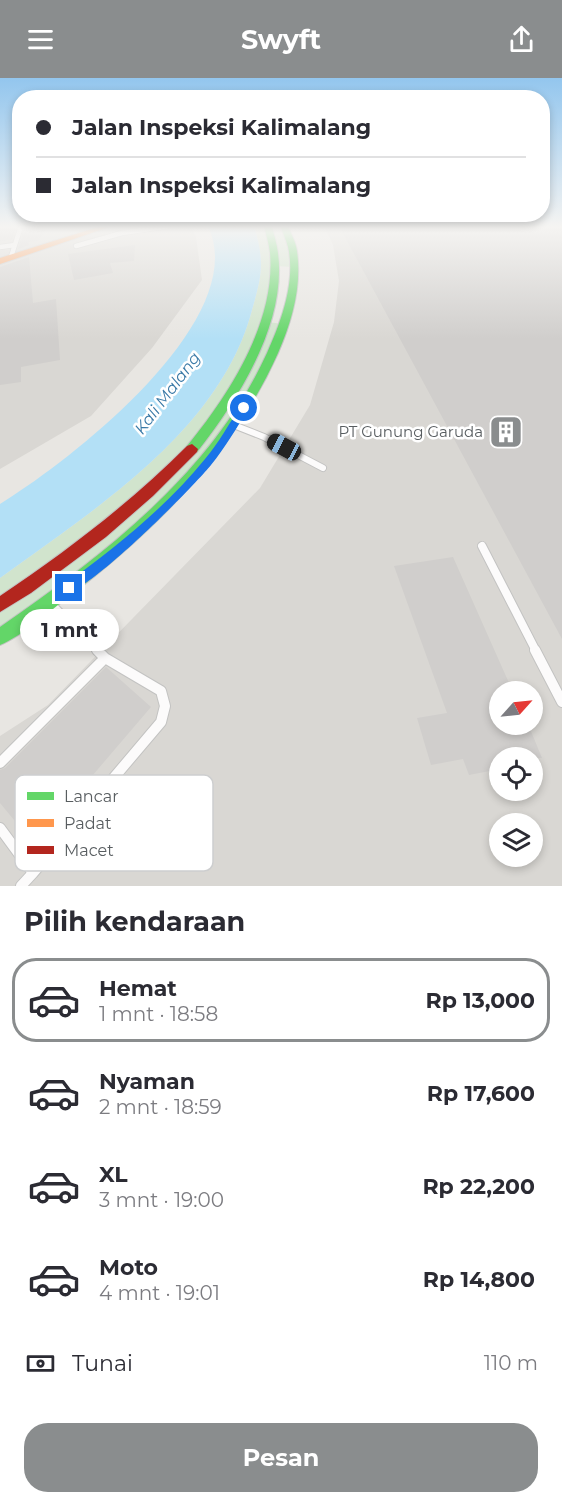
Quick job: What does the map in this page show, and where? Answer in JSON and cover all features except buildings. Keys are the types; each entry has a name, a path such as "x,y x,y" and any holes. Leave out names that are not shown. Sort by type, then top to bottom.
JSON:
{"main road":[{"path":"0,605 42,593 107,560 170,503 209,461 255,391 284,324 293,280 293,264"},
{"path":"0,637 89,543 143,496 216,420 258,348 266,322 276,266 293,267"},
{"path":"266,322 284,324"}],"lane":[{"path":"216,420 234,424 264,436 323,468"},
{"path":"482,546 562,702"},
{"path":"42,593 105,658 161,691 164,713 160,722 116,775"},
{"path":"0,763 105,658"},
{"path":"0,828 15,848"},
{"path":"21,886 33,873"}],"shaded area":[{"path":"0,264 200,264 202,280 152,348 91,416 0,469"},
{"path":"336,264 562,264 562,886 0,886 0,736 48,705 260,488 310,405 334,322 339,281"}],"green space":[{"path":"261,264 293,264 293,267 276,266 267,322 284,324 209,461 0,636 0,578 113,494 184,430 213,393 236,353 252,310"}],"water":[{"name":"Kali Malang","path":"215,264 261,264 252,310 236,353 213,393 184,430 113,494 0,578 0,504 68,456 108,422 147,384 180,344 204,303"}],"traffic: fast":[{"path":"192,449 227,402 257,345 267,314 273,284 274,264"},
{"path":"0,637 112,553 179,490 209,455 237,418 268,362 291,300 294,264"}],"traffic: jam":[{"path":"0,605 100,533 148,493 192,449"}],"place":[{"name":"PT Gunung Garuda","path":"506,432"}],"route":[{"path":"69,588 107,560 170,503 209,461 244,408"}]}
